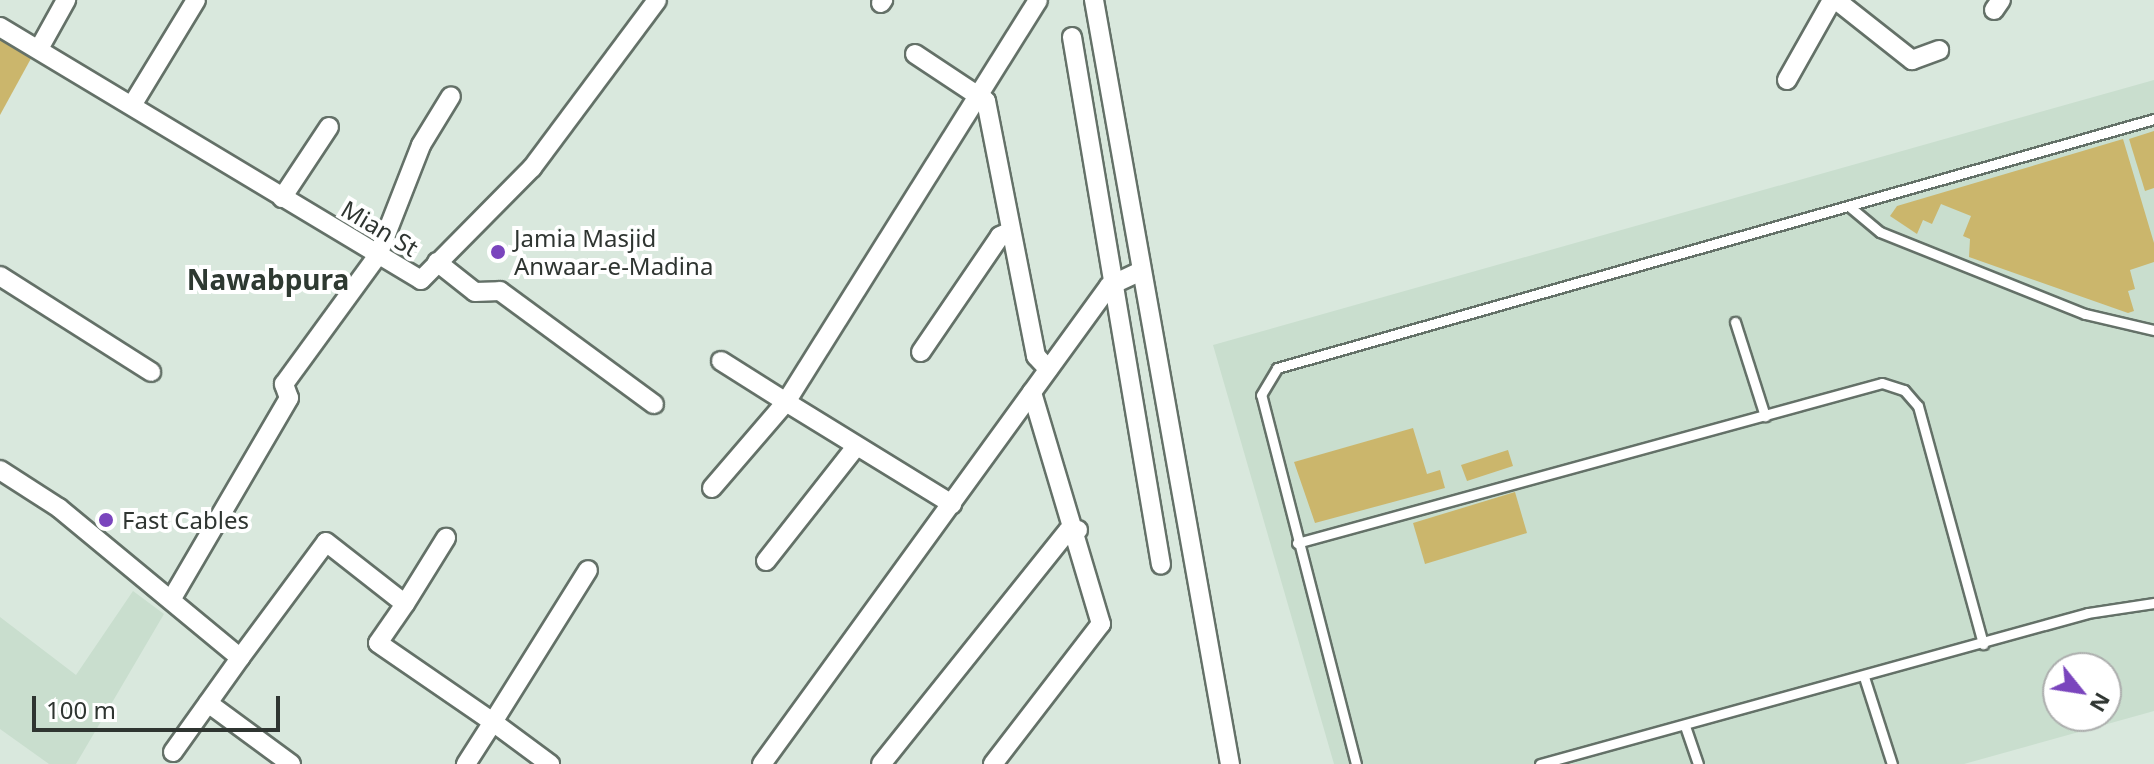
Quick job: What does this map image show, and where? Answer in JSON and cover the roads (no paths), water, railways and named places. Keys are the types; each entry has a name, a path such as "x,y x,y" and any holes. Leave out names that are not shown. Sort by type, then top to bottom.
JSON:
{"street":[{"path":"40,47 66,0"},
{"path":"134,102 196,0"},
{"name":"Mian St","path":"0,27 134,102 282,198 421,280 532,168 657,0"},
{"path":"712,488 786,402 975,94 1038,0"},
{"path":"1094,0 1139,272 1230,764"},
{"path":"1787,80 1834,0 1912,60 1939,50"},
{"path":"1072,37 1109,286 1161,565"},
{"path":"915,54 986,101 1036,356 1048,369"},
{"path":"171,600 289,398 284,384 378,255 421,145 451,96"},
{"path":"282,198 329,127"},
{"path":"921,352 1000,236 1011,231"},
{"path":"437,262 475,292 500,291 654,404"},
{"path":"762,764 1109,286 1139,272"},
{"path":"0,276 151,372"},
{"path":"721,361 855,448 952,504"},
{"path":"993,764 1099,630 1078,530 1032,392"},
{"path":"766,561 855,448"},
{"path":"0,470 171,600 240,658"},
{"path":"881,764 1068,531 1078,530"},
{"path":"446,538 378,643 550,764"},
{"path":"173,752 326,542 405,604"},
{"path":"466,764 588,570"},
{"path":"208,703 291,764"}],"lane":[{"path":"1356,764 1261,395 1277,368 2154,119"},
{"path":"1850,207 1855,218 1894,238 2085,314 2154,330"},
{"path":"1735,322 1765,416"},
{"path":"1297,543 1882,383 1912,397 1983,644"},
{"path":"1540,764 2088,613 2154,603"},
{"path":"1864,677 1892,764"},
{"path":"1685,726 1698,764"}],"place":[{"name":"Jamia Masjid Anwaar-e-Madina","path":"498,252"},
{"name":"Fast Cables","path":"106,520"}],"district":[{"name":"Nawabpura","path":"268,279"}]}
